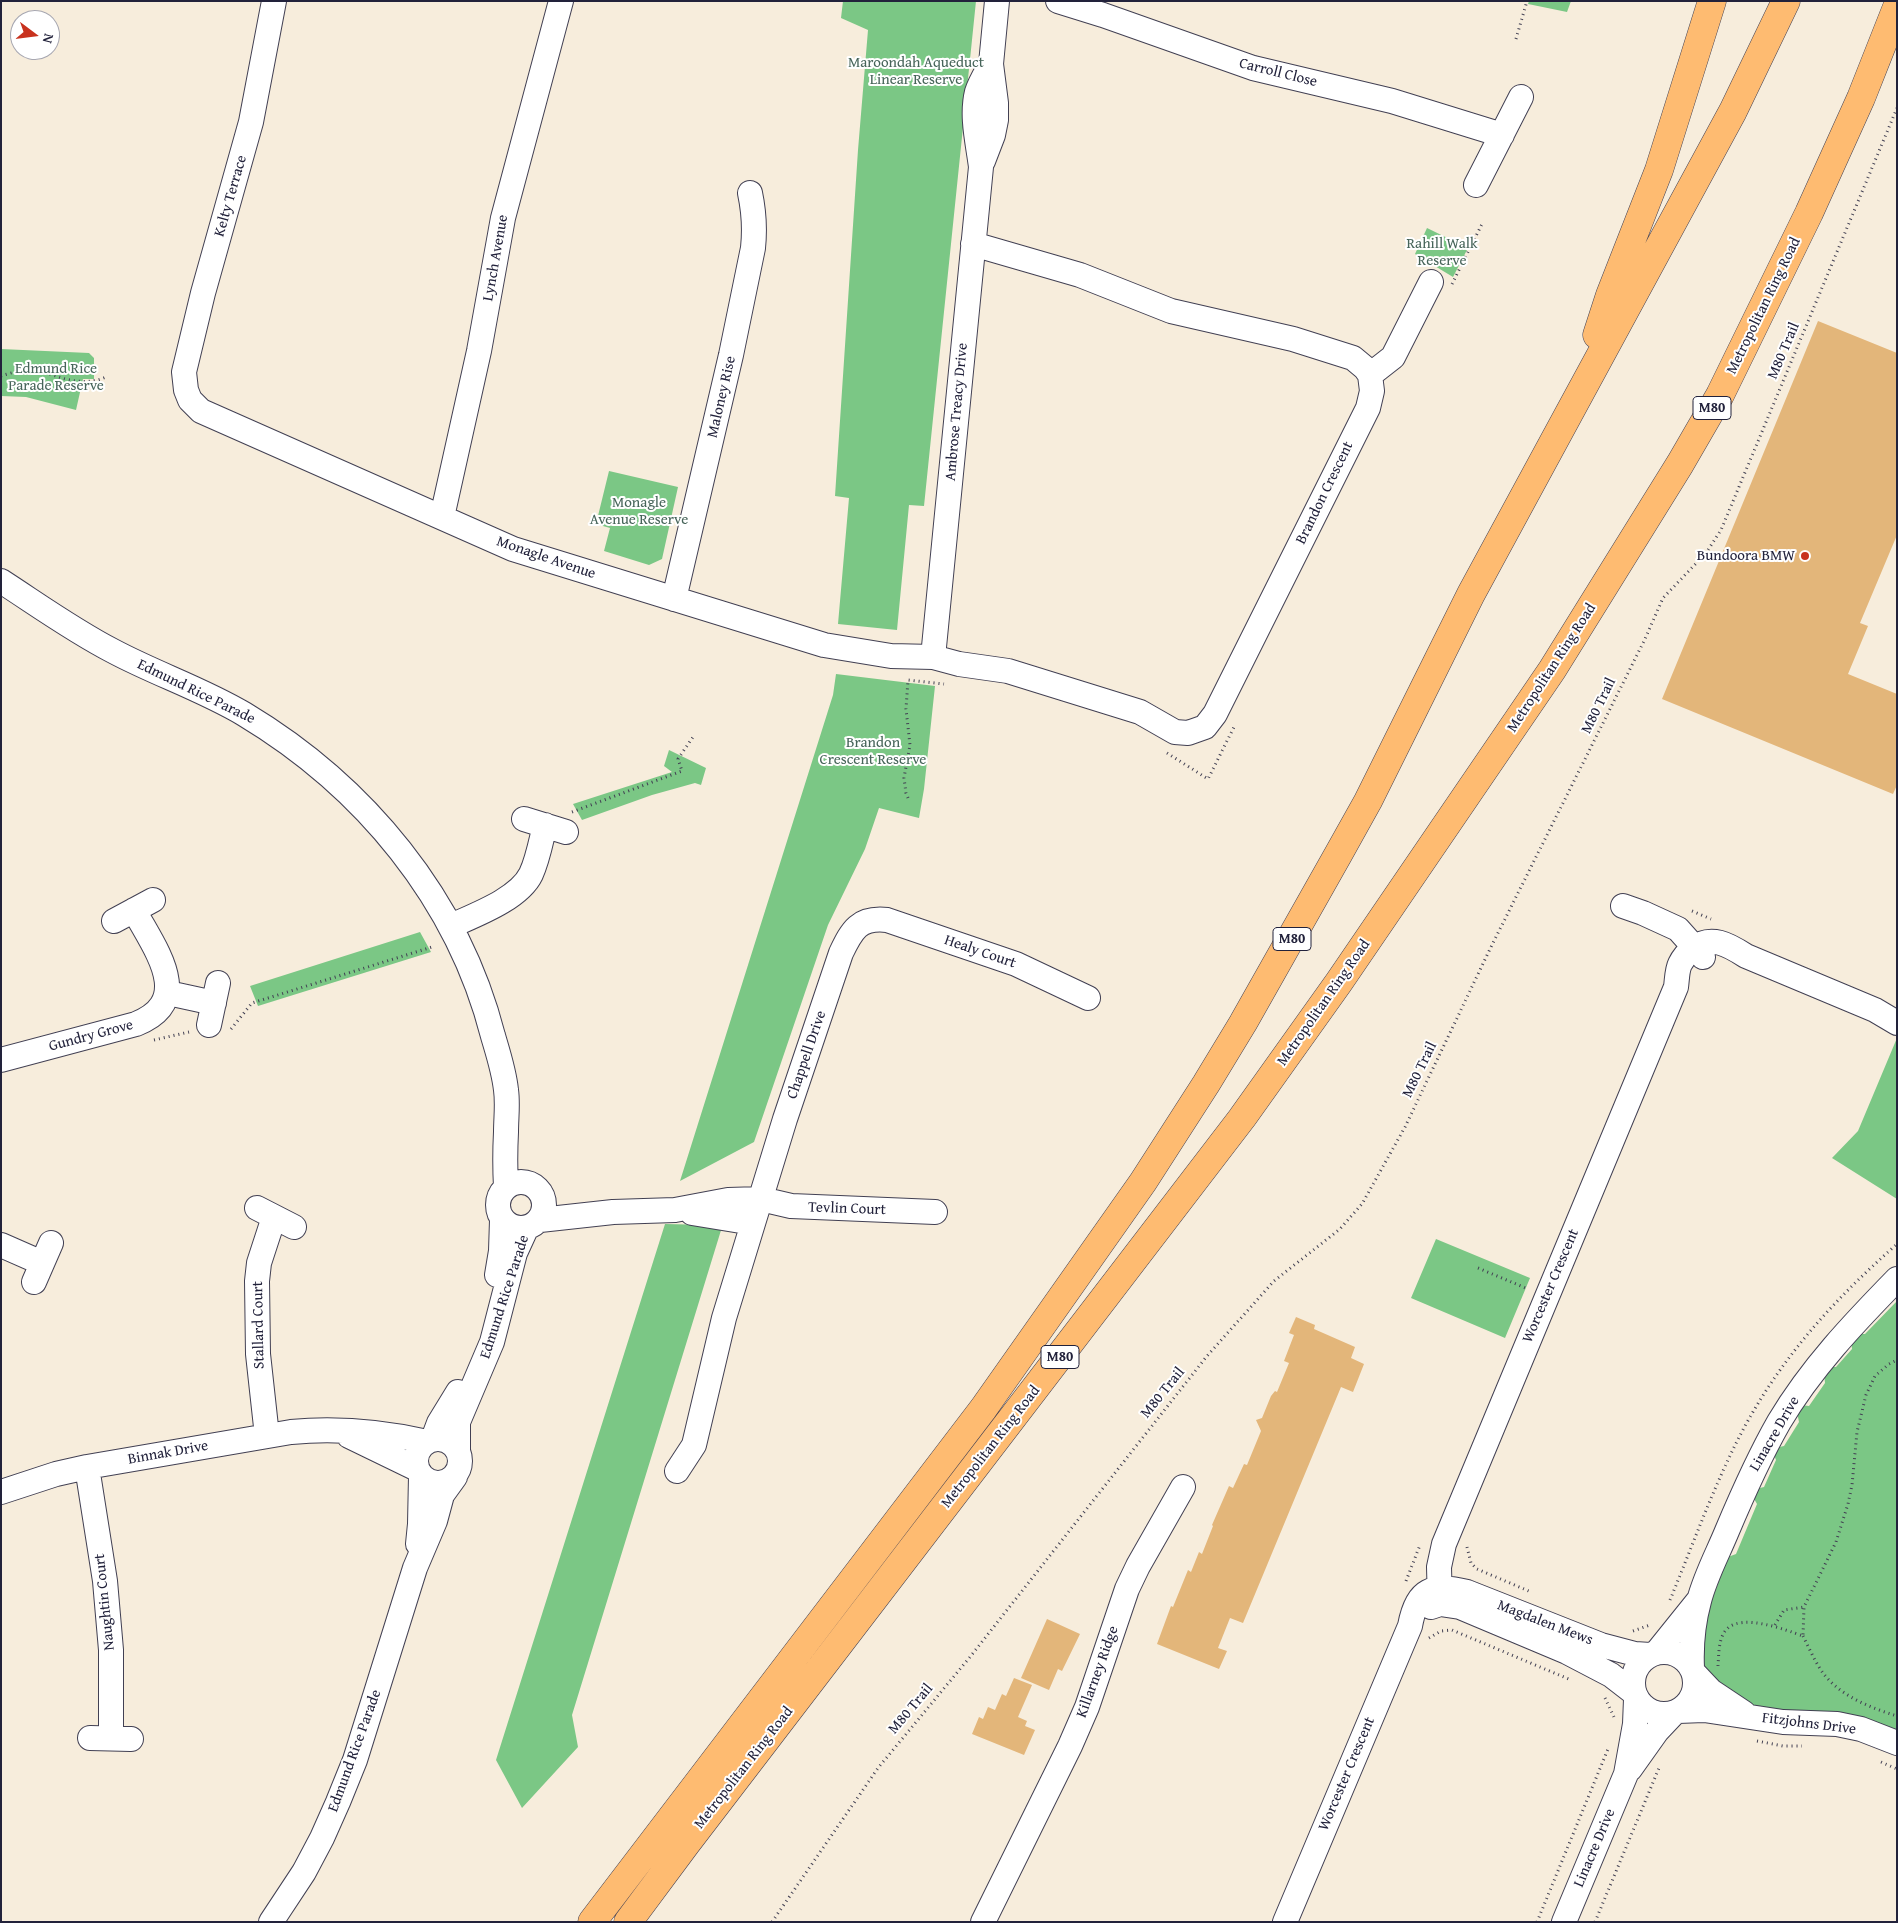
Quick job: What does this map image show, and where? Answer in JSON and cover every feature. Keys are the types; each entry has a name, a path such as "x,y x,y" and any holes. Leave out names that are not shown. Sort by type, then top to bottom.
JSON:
{"highway":[{"path":"1573,405 1610,295 1658,170 1712,1"},
{"name":"Metropolitan Ring Road","path":"592,1922 983,1409 1084,1267 1175,1134 1248,1015 1340,853 1368,801 1471,594 1733,111 1786,1"},
{"name":"Metropolitan Ring Road","path":"628,1922 1242,1118 1339,982 1552,670 1680,464 1720,395 1809,213 1861,98 1897,6"}],"street":[{"name":"Kelty Terrace","path":"186,390 184,372 210,269 252,122 274,1"},
{"name":"Lynch Avenue","path":"442,517 480,350 507,200 560,1"},
{"name":"Ambrose Treacy Drive","path":"932,657 981,167 993,135 996,120 996,102 991,64 997,1"},
{"name":"Carroll Close","path":"1058,1 1253,68 1392,101 1502,135"},
{"path":"1476,185 1521,97"},
{"name":"Maloney Rise","path":"674,599 731,355 753,248 755,231 754,211 750,192"},
{"path":"973,244 1080,276 1171,311 1284,336 1337,352 1353,358 1370,375 1392,357 1440,286"},
{"name":"Brandon Crescent","path":"932,657 959,664 1008,671 1102,700 1140,712 1175,732 1188,733 1205,727 1222,702 1368,408 1372,391 1370,375"},
{"name":"Monagle Avenue","path":"186,390 195,406 210,416 513,549 824,645 891,656 932,657"},
{"name":"Edmund Rice Parade","path":"1,562 43,608"},
{"name":"Edmund Rice Parade","path":"1,581 80,633 113,651 241,712 297,749 348,792 383,829 408,860 451,926 476,980 501,1065 521,1159 525,1171 538,1190"},
{"path":"451,926 504,899 522,887 533,867 545,826"},
{"path":"1623,906 1678,929 1699,952 1746,956 1886,1012 1897,1023"},
{"path":"134,910 162,964 168,982 168,993 214,1004"},
{"name":"Healy Court","path":"868,920 887,920 1016,964 1088,998"},
{"name":"Chappell Drive","path":"677,1471 694,1445 722,1326 783,1127 841,953 855,928 868,920"},
{"name":"Worcester Crescent","path":"1285,1922 1410,1626 1440,1596 1439,1567 1444,1544 1676,987 1694,964 1699,952"},
{"name":"Gundry Grove","path":"1,1060 143,1021 159,1009 168,993"},
{"name":"Edmund Rice Parade","path":"506,1188 507,1098"},
{"path":"613,1212 557,1200 520,1182 506,1188 501,1193 498,1201 499,1214 502,1220 513,1228 613,1212 675,1210 728,1200 761,1198"},
{"path":"533,1224 545,1207 538,1190"},
{"name":"Tevlin Court","path":"761,1198 791,1206 935,1212"},
{"path":"675,1210 753,1223"},
{"name":"Stallard Court","path":"267,1436 258,1354 257,1281 264,1247 275,1217"},
{"name":"Edmund Rice Parade","path":"430,1440 439,1422 448,1410 471,1363 488,1312 496,1284 501,1251 502,1220"},
{"name":"Edmund Rice Parade","path":"458,1450 458,1422 492,1342 513,1261 533,1224"},
{"path":"1,1246 43,1262"},
{"name":"Linacre Drive","path":"1692,1670 1691,1643 1699,1600 1762,1453 1780,1420 1826,1355 1851,1326 1893,1284"},
{"name":"Binnak Drive","path":"1,1492 56,1474 88,1467 305,1431 338,1431 430,1440"},
{"name":"Binnak Drive","path":"338,1431 419,1472"},
{"path":"430,1440 448,1441 458,1450 461,1464 455,1477 442,1484 427,1481 419,1472 417,1454 421,1447 430,1440"},
{"name":"Naughtin Court","path":"88,1467 105,1580 111,1650 111,1738"},
{"name":"Edmund Rice Parade","path":"414,1568 420,1524 419,1472"},
{"name":"Edmund Rice Parade","path":"271,1922 304,1872 338,1802 355,1760 414,1568 435,1521 442,1495 455,1477"},
{"name":"Killarney Ridge","path":"983,1922 1070,1746 1087,1707 1131,1582 1183,1487"},
{"name":"Magdalen Mews","path":"1635,1695 1611,1675 1567,1652 1460,1608 1440,1596 1452,1589 1467,1592 1556,1628 1615,1649 1635,1654 1653,1654"},
{"name":"Linacre Drive","path":"1653,1654 1699,1600"},
{"path":"1692,1670 1695,1681 1694,1690 1686,1706 1676,1712 1657,1714 1642,1706 1635,1695 1634,1674 1643,1660 1653,1654 1665,1652 1680,1656 1711,1690 1748,1716"},
{"name":"Linacre Drive","path":"1564,1922 1626,1774 1635,1724 1635,1695"},
{"name":"Fitzjohns Drive","path":"1676,1712 1704,1710 1783,1722 1837,1724 1861,1729 1897,1743"},
{"name":"Linacre Drive","path":"1626,1774 1657,1732 1676,1712"},
{"name":"Killarney Ridge","path":"999,1922 1015,1858"}],"path":[{"path":"1516,39 1527,1"},
{"name":"M80 Trail","path":"772,1922 878,1768 970,1657 1208,1356 1274,1281 1340,1229 1362,1204 1405,1126 1490,949 1645,639 1663,598 1706,553 1721,530 1897,108"},
{"path":"1440,286 1482,224"},
{"path":"1,376 19,371 37,370 78,381 97,381 106,377"},
{"path":"908,798 904,778 910,745 906,709 908,680 947,684"},
{"path":"1166,752 1208,779 1234,726"},
{"path":"545,826 586,806 682,771 678,759 693,737"},
{"path":"1478,1268 1547,1297"},
{"path":"1897,1360 1875,1376 1866,1395 1857,1432 1852,1485 1841,1530 1804,1607 1803,1636 1819,1668 1837,1688 1872,1707 1897,1716"},
{"path":"1469,1538 1467,1554 1476,1569 1538,1595"},
{"path":"1775,1625 1784,1610 1804,1607"},
{"path":"1711,1690 1718,1668 1719,1650 1728,1628 1739,1623 1775,1625 1803,1636"},
{"path":"1424,1645 1434,1634 1452,1630 1577,1683"},
{"path":"1626,1632 1631,1632"},
{"path":"1613,1717 1617,1726"},
{"path":"1537,1922 1609,1744"},
{"path":"1595,1922 1662,1760"}],"green space":[{"name":"Maroondah Aqueduct Linear Reserve","path":"843,1 976,1 924,506 909,505 897,630 838,624 849,498 835,496 868,30 841,18"},
{"path":"1529,1 1571,1 1567,12 1528,4"},
{"name":"Rahill Walk Reserve","path":"1427,228 1468,248 1453,277 1415,254"},
{"name":"Edmund Rice Parade Reserve","path":"1,349 89,353 94,358 94,379 83,379 76,410 26,397 1,396"},
{"name":"Monagle Avenue Reserve","path":"609,471 678,487 662,559 649,565 604,551 610,528 596,524"},
{"name":"Brandon Crescent Reserve","path":"836,674 935,686 919,818 879,808 865,849 828,925 754,1142 680,1181 833,695"},
{"path":"669,750 706,768 701,785 695,783 652,795 582,820 573,804 672,772 664,766"},
{"path":"420,932 431,952 258,1006 250,986"},
{"path":"1897,1038 1897,1199 1832,1158 1858,1131"},
{"path":"665,1224 722,1227 572,1715 578,1747 522,1808 496,1760"},
{"path":"1436,1239 1530,1278 1505,1338 1411,1298"},
{"path":"1897,1301 1897,1731 1806,1712 1756,1708 1733,1697 1697,1666 1705,1618 1728,1557 1736,1554 1757,1504 1753,1497 1756,1489 1764,1487 1776,1460 1773,1452 1775,1448 1784,1446 1799,1422 1797,1412 1801,1405 1809,1406 1825,1383 1824,1373 1829,1367 1836,1367 1852,1349 1851,1340 1856,1334 1865,1334"}],"building":[{"name":"Bundoora BMW","path":"1818,321 1897,353 1897,535 1860,623 1868,626 1848,674 1897,694 1897,785 1893,794 1662,699"},
{"path":"1296,1317 1315,1325 1314,1329 1355,1347 1351,1358 1364,1364 1353,1392 1341,1387 1243,1623 1230,1618 1218,1648 1227,1651 1219,1669 1157,1644 1171,1606 1173,1607 1188,1570 1191,1572 1199,1552 1202,1554 1229,1486 1233,1488 1244,1464 1247,1465 1261,1431 1256,1420 1262,1418 1271,1396 1275,1391 1277,1392 1289,1363 1284,1361 1294,1335 1289,1333"},
{"path":"1047,1619 1080,1634 1062,1671 1058,1669 1049,1690 1021,1678"},
{"path":"1014,1678 1032,1685 1018,1717 1027,1721 1025,1726 1035,1730 1024,1755 972,1734 979,1717 983,1719 988,1707 995,1710 1002,1694 1006,1696"}],"place":[{"name":"Bundoora BMW","path":"1805,556"}]}
